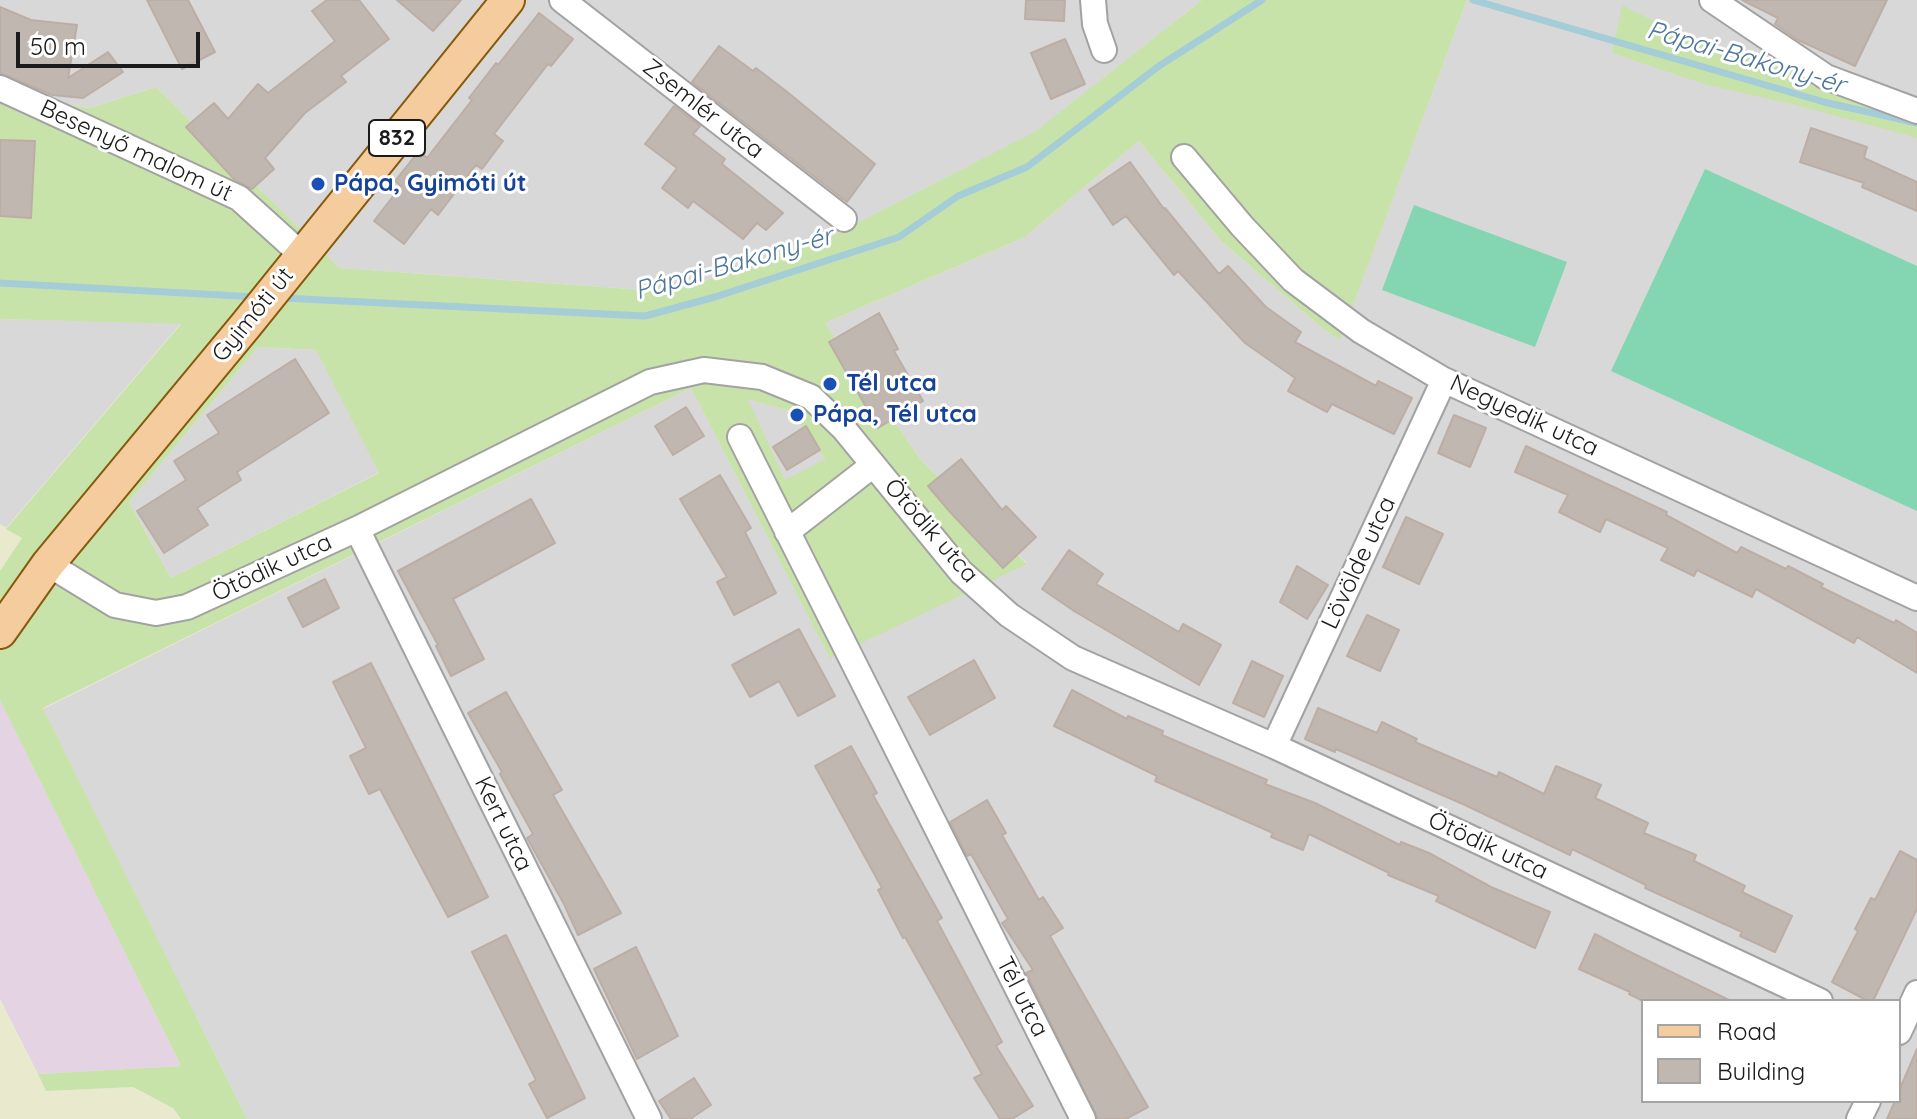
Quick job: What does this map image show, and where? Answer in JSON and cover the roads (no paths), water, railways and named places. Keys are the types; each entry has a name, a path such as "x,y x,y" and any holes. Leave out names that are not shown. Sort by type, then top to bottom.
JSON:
{"main road":[{"name":"Gyimóti út","path":"0,632 48,564 508,0"}],"street":[{"name":"Zsemlér utca","path":"562,0 844,219"},
{"path":"1093,0 1095,24 1104,50"},
{"path":"1712,0 1826,77 1917,111"},
{"name":"Besenyő malom út","path":"0,88 239,198 294,266"},
{"name":"Negyedik utca","path":"1184,157 1293,280 1361,331 1444,380 1917,598"},
{"name":"Ötödik utca","path":"48,564 115,605 156,613 187,607 357,529 650,382 704,370 762,377 811,397 844,429 961,572 1009,615 1073,658 1274,746 1816,999"},
{"name":"Lövölde utca","path":"1274,746 1444,380"},
{"name":"Tél utca","path":"740,437 1083,1119"},
{"path":"787,532 873,465"},
{"name":"Kert utca","path":"357,529 649,1119"},
{"path":"1901,1030 1917,993"}],"waterway":[{"name":"Pápai-Bakony-ér","path":"282,298 645,316 715,297 899,237 958,196 1027,167 1159,66 1262,0"},
{"name":"Pápai-Bakony-ér","path":"1473,0 1824,102 1917,123"},
{"name":"Pápai-Bakony-ér","path":"0,283 257,297"}],"place":[{"name":"Pápa, Gyimóti út","path":"318,184"},
{"name":"Tél utca","path":"830,384"},
{"name":"Pápa, Tél utca","path":"797,415"}]}
